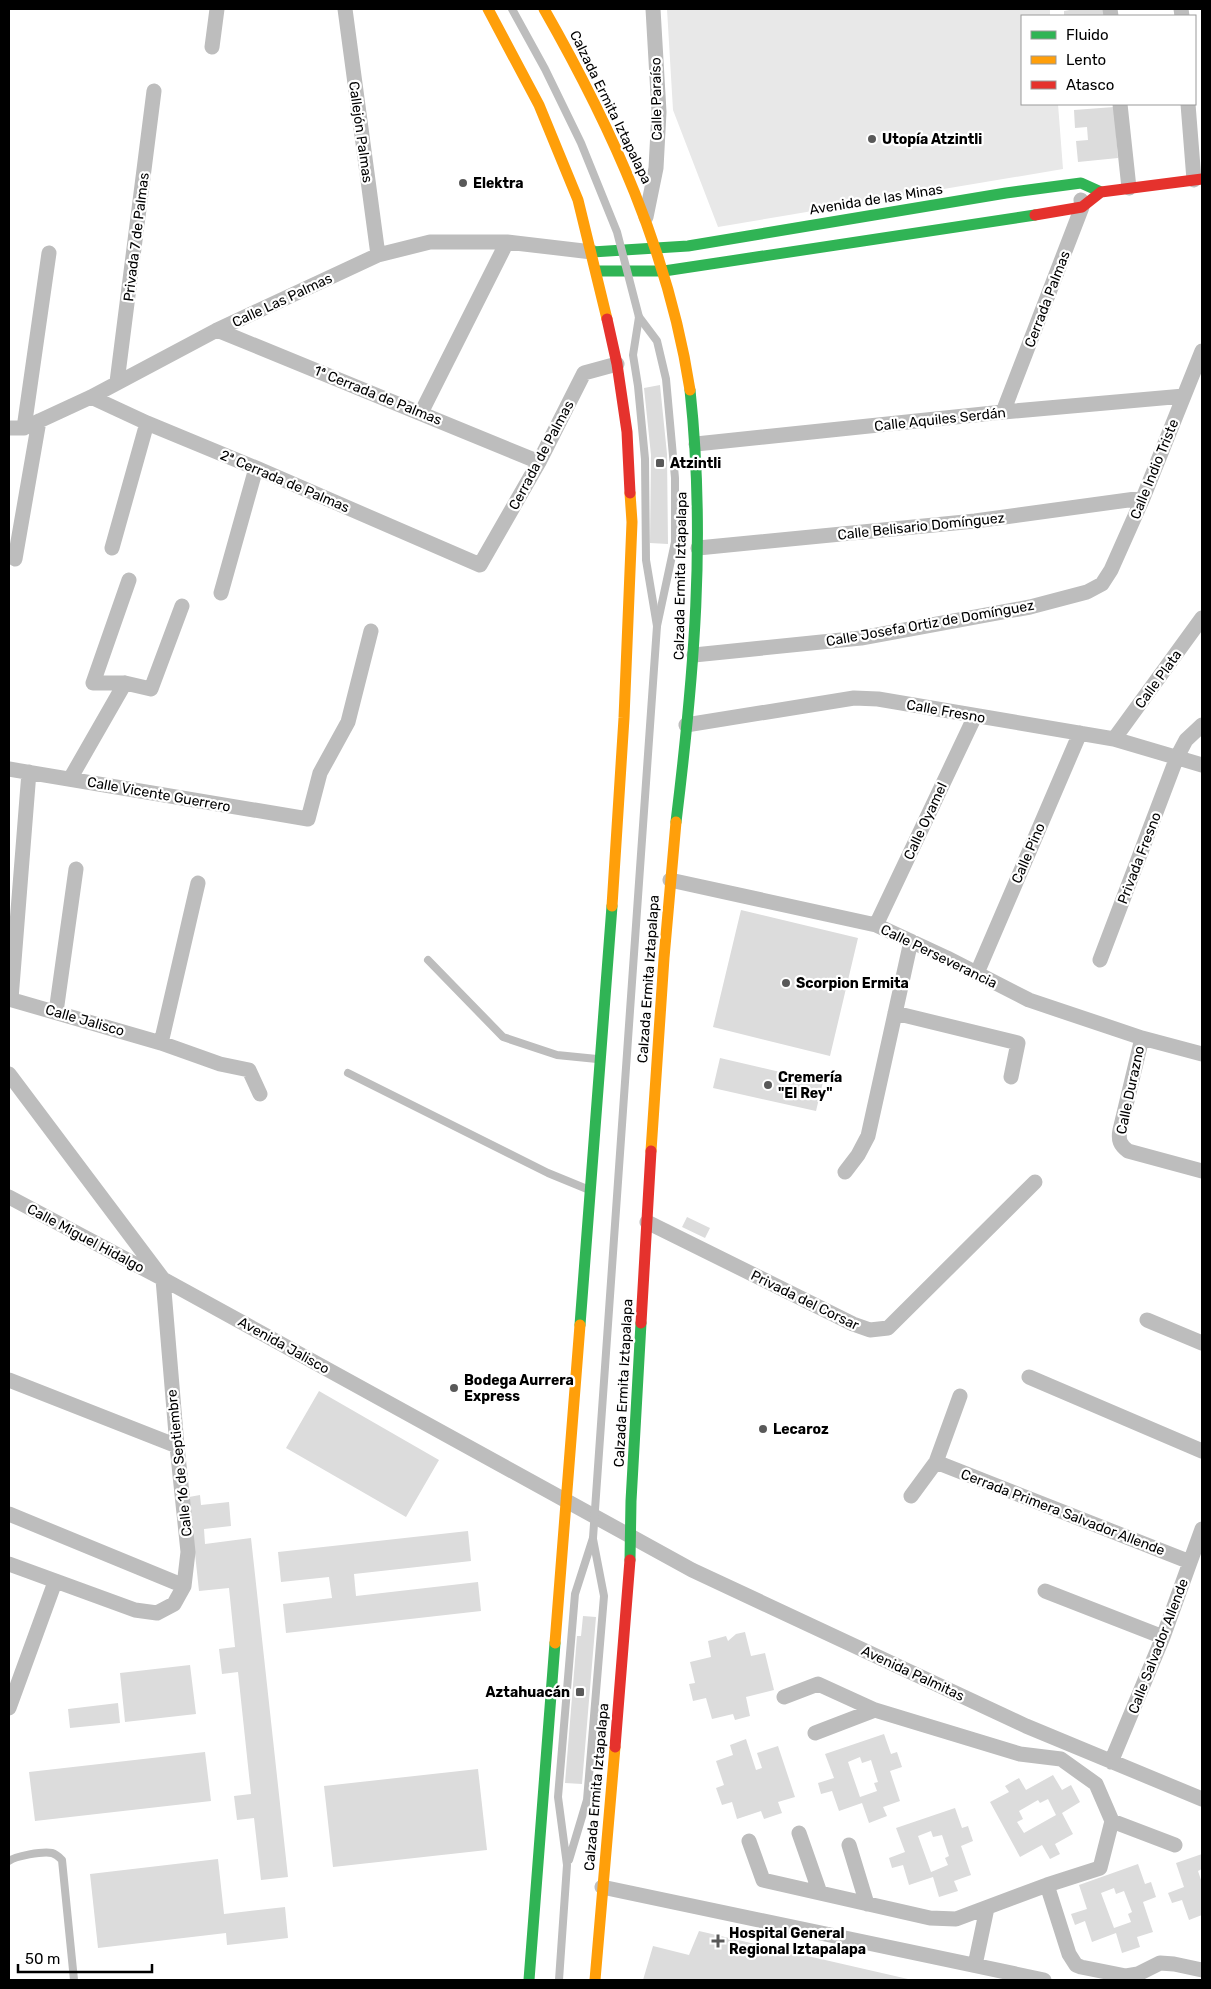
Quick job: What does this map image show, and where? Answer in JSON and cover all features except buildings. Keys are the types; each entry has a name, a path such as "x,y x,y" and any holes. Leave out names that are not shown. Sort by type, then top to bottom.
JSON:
{"main road":[{"path":"488,9 519,65 558,148 578,200 597,271 617,364 627,432 632,522 624,718 601,1059 529,1980"},
{"name":"Calzada Ermita Iztapalapa","path":"544,9 580,74 624,163 646,218 664,271 688,380 696,444 698,548 694,655 670,880 647,1222 630,1563 595,1980"},
{"path":"597,271 664,271 1082,207 1101,192 1198,179"},
{"path":"1080,183 1101,192"},
{"name":"Avenida de las Minas","path":"656,248 688,246 1006,193 1080,183"},
{"name":"Calle Las Palmas","path":"592,252 656,248"}],"street":[{"path":"212,47 217,9"},
{"name":"Callejón Palmas","path":"345,9 378,255"},
{"name":"Calle Paraíso","path":"646,218 656,168 659,112 653,9"},
{"name":"Privada 7 de Palmas","path":"117,382 154,91"},
{"path":"1120,105 1129,188"},
{"path":"1188,105 1198,179"},
{"name":"Cerrada Palmas","path":"1003,412 1082,207 1080,183"},
{"name":"Calle Las Palmas","path":"16,428 40,421 91,397 217,330 378,255 430,242 508,242 592,252"},
{"path":"421,413 508,242"},
{"path":"574,250 597,271"},
{"path":"16,428 49,253"},
{"name":"1ª Cerrada de Palmas","path":"217,330 539,462"},
{"name":"Calle Indio Triste","path":"1102,584 1111,570 1143,498 1202,351"},
{"name":"Cerrada de Palmas","path":"480,565 539,462 584,373 617,364"},
{"name":"Calle Aquiles Serdán","path":"696,444 1003,412 1184,396"},
{"name":"2ª Cerrada de Palmas","path":"91,397 147,423 480,565"},
{"path":"15,559 40,421"},
{"path":"112,548 147,423"},
{"path":"220,592 256,468"},
{"name":"Calle Belisario Domínguez","path":"698,548 975,521 1143,498"},
{"path":"129,580 93,683 125,683 151,689 182,606"},
{"name":"Calle Josefa Ortiz de Domínguez","path":"694,655 861,638 1030,607 1087,592 1102,584"},
{"name":"Calle Plata","path":"1114,739 1202,618"},
{"name":"Calle Vicente Guerrero","path":"9,769 308,819 320,773 348,722 371,631"},
{"path":"70,779 125,683"},
{"name":"Calle Fresno","path":"686,725 854,698 878,699 1114,739 1202,765"},
{"name":"Calle Oyamel","path":"876,925 975,716"},
{"name":"Privada Fresno","path":"1100,960 1177,757 1186,740 1202,725"},
{"name":"Calle Pino","path":"977,973 1080,733"},
{"path":"10,999 29,772"},
{"path":"56,1012 76,869"},
{"name":"Calle Perseverancia","path":"670,880 876,925 1029,1000 1142,1038 1202,1054"},
{"path":"161,1043 198,883"},
{"path":"845,1172 858,1155 868,1136 912,941"},
{"name":"Calle Jalisco","path":"10,999 161,1043 220,1064 249,1070 260,1094"},
{"path":"895,1013 1018,1043 1011,1077"},
{"name":"Calle Durazno","path":"1142,1038 1120,1130 1121,1146 1128,1151 1202,1171"},
{"name":"Avenida Jalisco","path":"9,1074 163,1279 630,1534"},
{"name":"Privada del Corsar","path":"647,1222 853,1324 870,1330 888,1328 1035,1182"},
{"name":"Calle Miguel Hidalgo","path":"9,1197 163,1279"},
{"name":"Calle 16 de Septiembre","path":"9,1564 135,1610 157,1613 174,1604 184,1586 188,1552 163,1279"},
{"path":"1147,1320 1202,1343"},
{"path":"1029,1377 1202,1451"},
{"path":"9,1380 177,1446"},
{"path":"911,1496 936,1462 960,1396"},
{"name":"Cerrada Primera Salvador Allende","path":"936,1462 1190,1562"},
{"path":"9,1514 184,1586"},
{"name":"Calle Salvador Allende","path":"1111,1762 1163,1637 1202,1529"},
{"name":"Avenida Palmitas","path":"630,1534 692,1570 1026,1726 1202,1799"},
{"path":"9,1708 55,1582"},
{"path":"1045,1590 1163,1637"},
{"path":"750,1841 763,1880 942,1920 956,1919 1047,1885 1100,1868 1112,1821 1096,1784 1061,1759 1020,1754 875,1710 818,1684 784,1697"},
{"path":"815,1733 875,1710"},
{"path":"1112,1821 1175,1844"},
{"path":"799,1833 820,1893"},
{"path":"849,1845 867,1904"},
{"path":"1047,1885 1069,1954 1076,1965 1126,1976 1138,1974 1160,1963 1202,1970"},
{"path":"602,1887 1044,1980"},
{"path":"975,1965 986,1908"}],"lane":[{"path":"512,9 545,69 581,143 617,232 639,317 657,341 666,379 675,478 675,542 657,626 593,1538 575,1594 558,1797 567,1865 559,1980"},
{"path":"639,317 633,355 645,459 646,560 657,626"},
{"path":"428,960 503,1036 557,1055 601,1059"},
{"path":"348,1073 548,1172 591,1191"},
{"path":"567,1865 587,1800 604,1596 593,1538"},
{"path":"9,1861 14,1857 50,1853 62,1860 74,1980"}],"shaded area":[{"name":"Utopía Atzintli","path":"667,9 1050,9 1050,15 1021,15 1021,105 1058,105 1063,169 718,227 673,110"}],"traffic: fast":[{"path":"592,252 688,246 1006,193 1081,183 1101,192"},
{"path":"597,271 664,271 1035,215"},
{"path":"676,822 693,660 696,606 697,499 690,390"},
{"path":"580,1325 612,906"},
{"path":"630,1560 631,1501 641,1323"},
{"path":"529,1980 555,1643"}],"traffic: slow":[{"path":"488,9 539,105 578,200 607,319"},
{"path":"544,9 593,99 635,193 668,289 690,390"},
{"path":"612,906 624,718 632,522 630,493"},
{"path":"651,1151 664,958 676,822"},
{"path":"555,1643 580,1325"},
{"path":"595,1980 615,1747"}],"traffic: jam":[{"path":"1035,215 1082,207 1101,192 1202,179"},
{"path":"607,319 617,364 627,432 630,493"},
{"path":"641,1323 651,1151"},
{"path":"615,1747 630,1560"}],"place":[{"name":"Utopía Atzintli","path":"872,139"},
{"name":"Elektra","path":"463,183"},
{"name":"Atzintli","path":"660,463"},
{"name":"Scorpion Ermita","path":"786,983"},
{"name":"Cremería \"El Rey\"","path":"768,1085"},
{"name":"Bodega Aurrera Express","path":"454,1388"},
{"name":"Lecaroz","path":"763,1429"},
{"name":"Aztahuacán","path":"580,1692"},
{"name":"Hospital General Regional Iztapalapa","path":"718,1941"}]}
